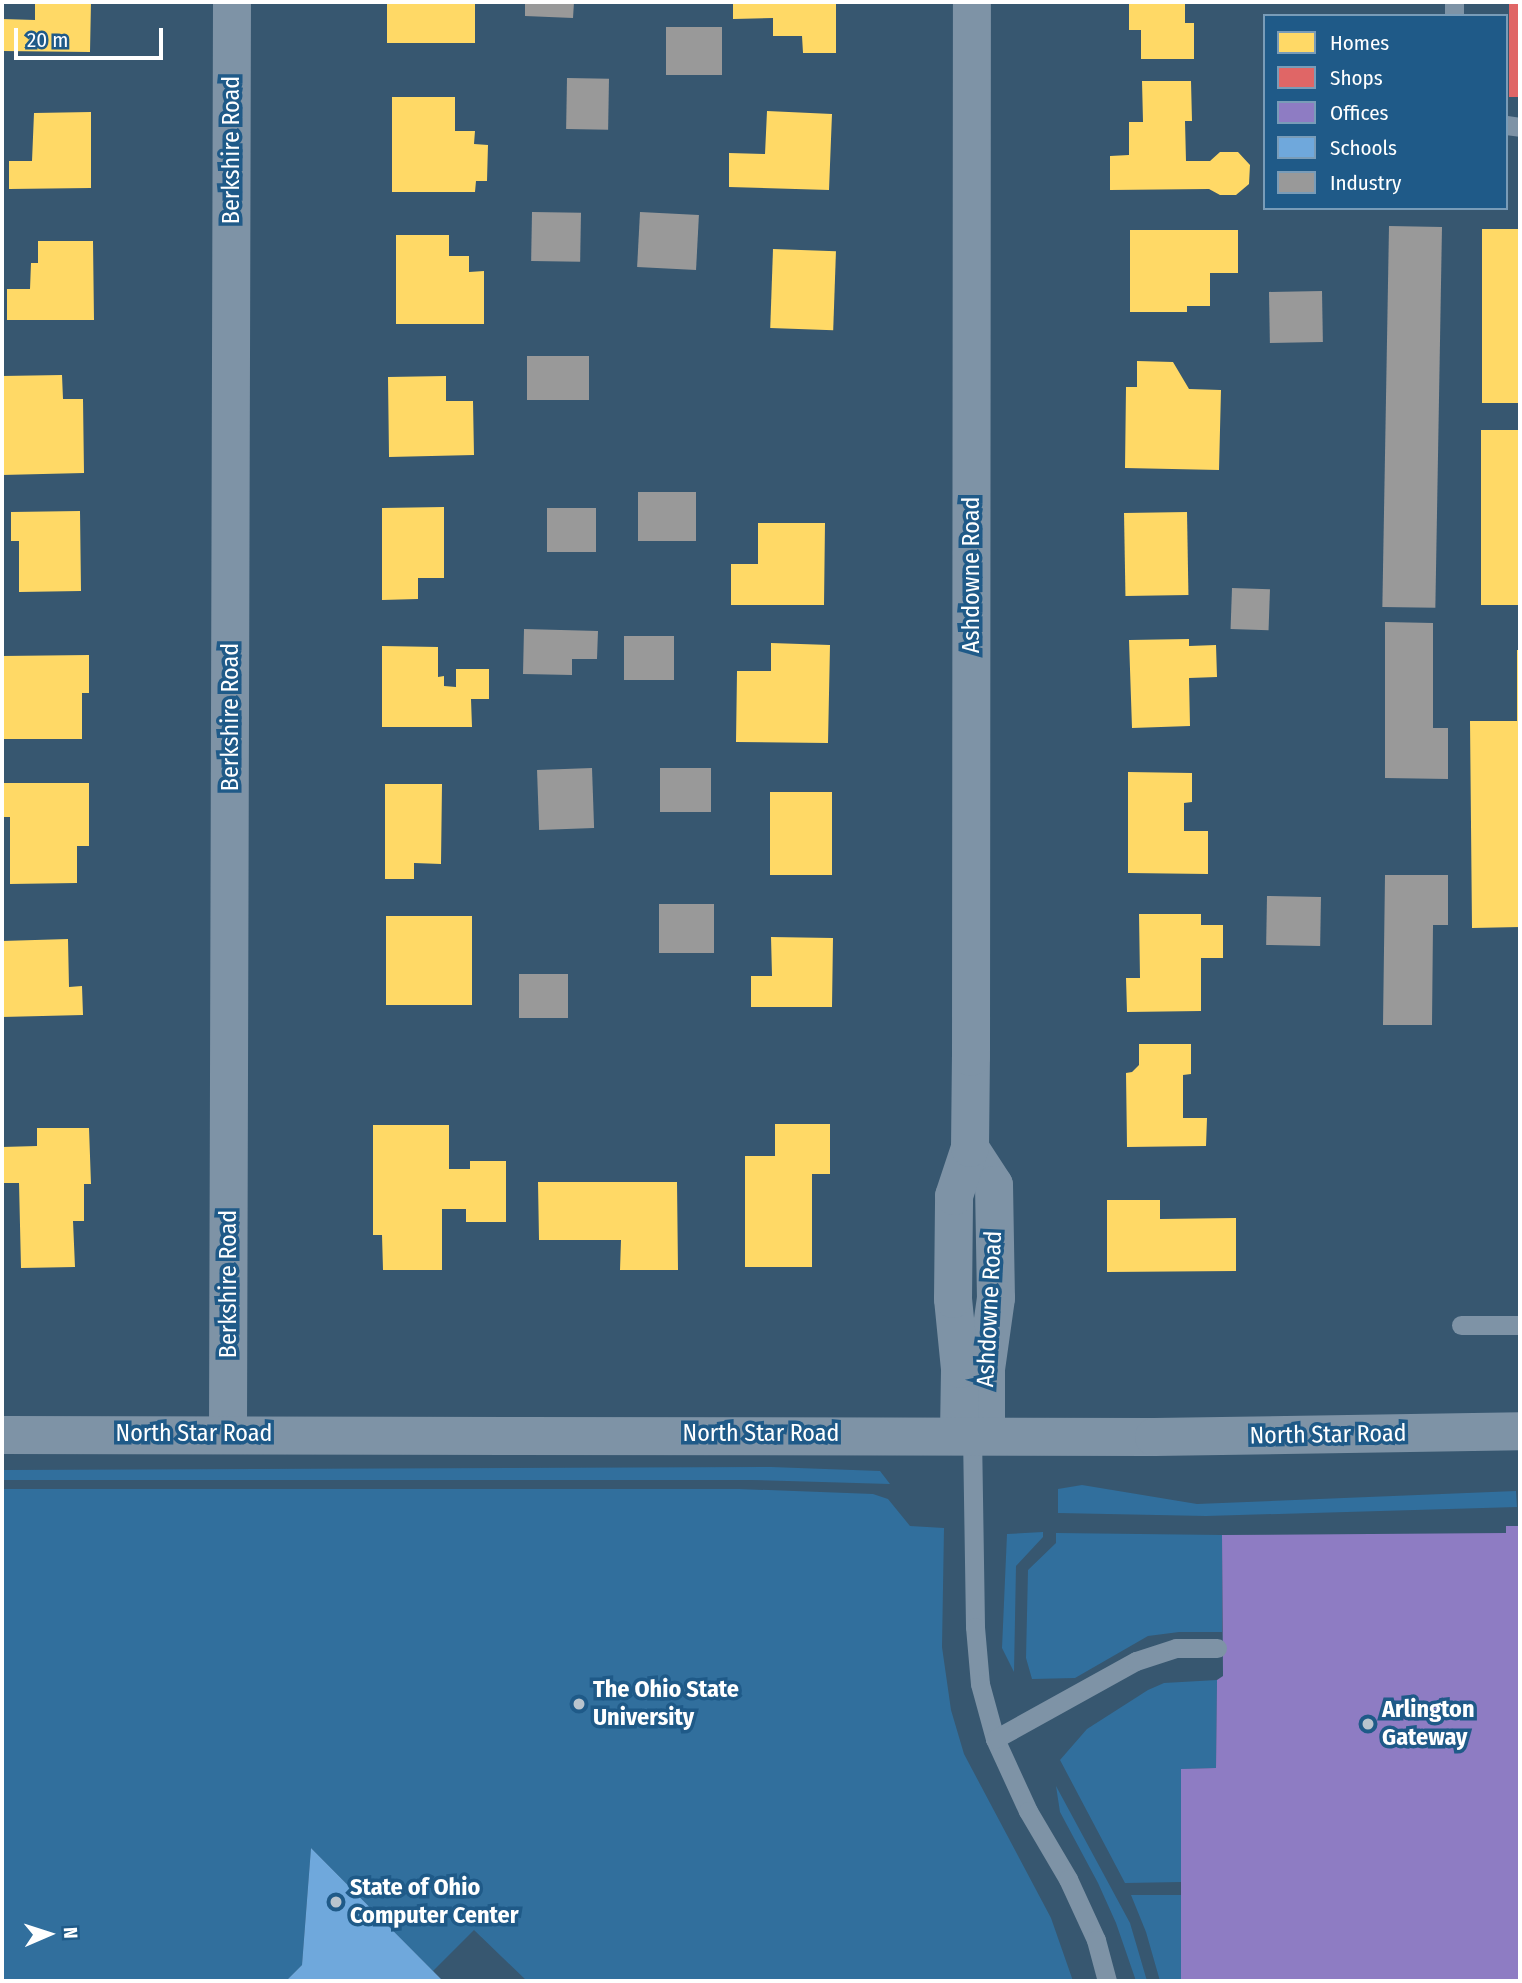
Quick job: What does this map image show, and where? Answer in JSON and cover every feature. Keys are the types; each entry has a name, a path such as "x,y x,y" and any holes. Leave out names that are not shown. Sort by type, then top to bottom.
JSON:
{"street":[{"name":"Berkshire Road","path":"228,1433 232,2"},
{"name":"Ashdowne Road","path":"972,2 970,1148 994,1185 996,1298 986,1369 972,1434"},
{"name":"North Star Road","path":"2,1435 972,1434 1165,1437 1520,1431"}],"lane":[{"path":"1461,1325 1520,1325"},
{"path":"972,1434 975,1627 980,1684 995,1739 1028,1811 1068,1879 1096,1940 1107,1981"},
{"path":"995,1739 1136,1661 1176,1648 1217,1648"}],"shaded area":[{"path":"771,1467 880,1471 890,1484 751,1480 2,1480 2,1470"},
{"path":"1082,1485 1197,1504 1516,1491 1517,1507 1206,1516 1058,1513 1058,1489"},
{"name":"The Ohio State University","path":"2,1489 739,1489 873,1494 888,1499 910,1526 944,1528 942,1647 951,1710 964,1754 1051,1918 1073,1981 527,1981 474,1930 433,1971 311,1848 302,1965 286,1981 2,1981"},
{"path":"1043,1532 1043,1537 1016,1566 1014,1672 1002,1648 1007,1534"},
{"path":"1056,1533 1222,1535 1222,1632 1179,1632 1148,1636 1075,1678 1032,1679 1026,1658 1028,1570 1056,1543"},
{"path":"1217,1680 1216,1768 1182,1769 1181,1882 1125,1883 1060,1760 1087,1729 1148,1690 1164,1683"},
{"path":"1056,1786 1130,1923 1147,1981 1136,1981 1116,1923 1060,1812"},
{"path":"1131,1895 1181,1895 1181,1981 1160,1981 1146,1932"}],"building: Homes":[{"path":"35,2 91,2 90,52 2,51 2,19 35,20"},
{"path":"387,2 475,2 475,43 387,43"},
{"path":"733,2 836,2 836,53 803,53 802,36 773,36 773,18 733,19"},
{"path":"1129,2 1185,2 1185,23 1194,23 1194,59 1141,59 1141,30 1129,30"},
{"path":"1142,81 1191,81 1192,121 1185,121 1186,161 1210,161 1220,152 1238,152 1250,165 1249,184 1236,195 1220,195 1209,189 1110,190 1110,156 1129,155 1129,122 1143,122"},
{"path":"392,97 455,97 455,131 475,131 474,144 488,145 487,181 476,181 475,192 392,192"},
{"path":"767,111 832,114 829,190 729,187 729,153 765,154"},
{"path":"91,112 91,188 9,189 9,161 32,161 34,113"},
{"path":"1482,229 1520,229 1520,403 1482,403"},
{"path":"1130,230 1238,230 1238,273 1210,273 1210,306 1187,306 1187,312 1130,312"},
{"path":"396,235 449,235 449,256 469,256 469,272 484,271 484,324 396,324"},
{"path":"38,241 93,241 94,320 7,320 7,289 30,289 31,263 38,263"},
{"path":"773,249 836,251 833,330 770,328"},
{"path":"1137,361 1173,362 1189,389 1221,390 1219,470 1125,468 1126,387 1137,387"},
{"path":"62,375 63,399 83,399 84,473 2,475 2,376"},
{"path":"446,376 446,401 473,401 474,455 389,457 388,377"},
{"path":"1481,430 1520,430 1520,605 1481,605"},
{"path":"444,507 444,578 418,578 418,599 382,600 382,508"},
{"path":"80,511 81,591 19,592 19,541 11,541 11,512"},
{"path":"1187,512 1188,595 1125,596 1124,513"},
{"path":"758,523 825,523 824,605 731,605 731,564 758,564"},
{"path":"1189,639 1189,646 1216,645 1217,677 1189,678 1190,726 1132,728 1129,640"},
{"path":"771,643 830,645 828,743 736,742 737,671 771,671"},
{"path":"382,646 438,647 438,677 444,676 444,686 456,687 456,669 489,669 489,699 471,699 472,727 382,727"},
{"path":"1517,650 1520,650 1520,927 1472,928 1470,721 1517,721"},
{"path":"89,655 89,693 82,693 82,739 2,739 2,656"},
{"path":"1128,772 1192,773 1192,802 1184,803 1184,831 1208,831 1208,874 1128,873"},
{"path":"2,783 89,783 89,846 77,846 77,883 10,884 10,817 2,817"},
{"path":"385,784 442,784 441,864 414,863 414,879 385,879"},
{"path":"770,792 832,792 832,875 770,875"},
{"path":"1139,914 1201,914 1201,925 1223,925 1223,958 1201,958 1201,1011 1127,1012 1126,978 1140,978"},
{"path":"386,916 472,916 472,1005 386,1005"},
{"path":"771,937 833,938 832,1007 751,1007 751,976 772,976"},
{"path":"68,939 69,987 82,986 83,1015 2,1017 2,941"},
{"path":"1139,1044 1191,1044 1191,1074 1183,1075 1183,1118 1207,1118 1206,1146 1127,1147 1126,1073 1132,1072 1139,1065"},
{"path":"775,1124 830,1124 830,1174 812,1174 812,1267 745,1267 745,1156 775,1156"},
{"path":"373,1125 449,1125 449,1169 470,1169 470,1161 506,1161 506,1222 466,1222 466,1209 442,1209 442,1270 383,1270 382,1235 373,1235"},
{"path":"37,1128 89,1128 91,1184 84,1184 84,1221 73,1221 75,1267 21,1268 19,1183 2,1183 2,1147 37,1146"},
{"path":"538,1182 677,1182 678,1270 620,1270 621,1240 539,1240"},
{"path":"1107,1200 1160,1200 1160,1219 1236,1218 1236,1271 1107,1272"}],"building: Shops":[{"path":"1509,2 1520,2 1520,97 1509,97"}],"building: Offices":[{"name":"Arlington Gateway","path":"1506,1526 1520,1526 1520,1981 1181,1981 1181,1769 1216,1768 1217,1680 1223,1676 1222,1535 1506,1533"}],"building: Schools":[{"name":"State of Ohio Computer Center","path":"311,1848 443,1981 286,1981 302,1965"}],"building: Industry":[{"path":"525,2 574,2 573,18 525,16"},
{"path":"666,27 722,27 722,75 666,75"},
{"path":"567,78 609,79 608,130 566,129"},
{"path":"532,212 581,213 580,262 531,261"},
{"path":"640,212 699,215 696,270 637,267"},
{"path":"1389,226 1442,227 1435,608 1382,607"},
{"path":"1322,291 1323,342 1270,343 1269,292"},
{"path":"527,356 589,356 589,400 527,400"},
{"path":"638,492 696,492 696,541 638,541"},
{"path":"547,508 596,508 596,552 547,552"},
{"path":"1232,588 1270,589 1269,630 1231,629"},
{"path":"1385,622 1433,623 1433,728 1448,728 1448,779 1385,778"},
{"path":"524,629 598,631 597,659 572,659 572,675 523,674"},
{"path":"624,636 674,636 674,680 624,680"},
{"path":"592,768 594,828 539,830 537,770"},
{"path":"660,768 711,768 711,812 660,812"},
{"path":"1385,875 1448,875 1448,925 1433,925 1432,1025 1383,1025"},
{"path":"1267,896 1321,897 1320,946 1266,945"},
{"path":"659,904 714,904 714,953 659,953"},
{"path":"519,974 568,974 568,1018 519,1018"}],"place":[{"name":"The Ohio State University","path":"579,1704"},
{"name":"Arlington Gateway","path":"1368,1724"},
{"name":"State of Ohio Computer Center","path":"336,1902"}]}
